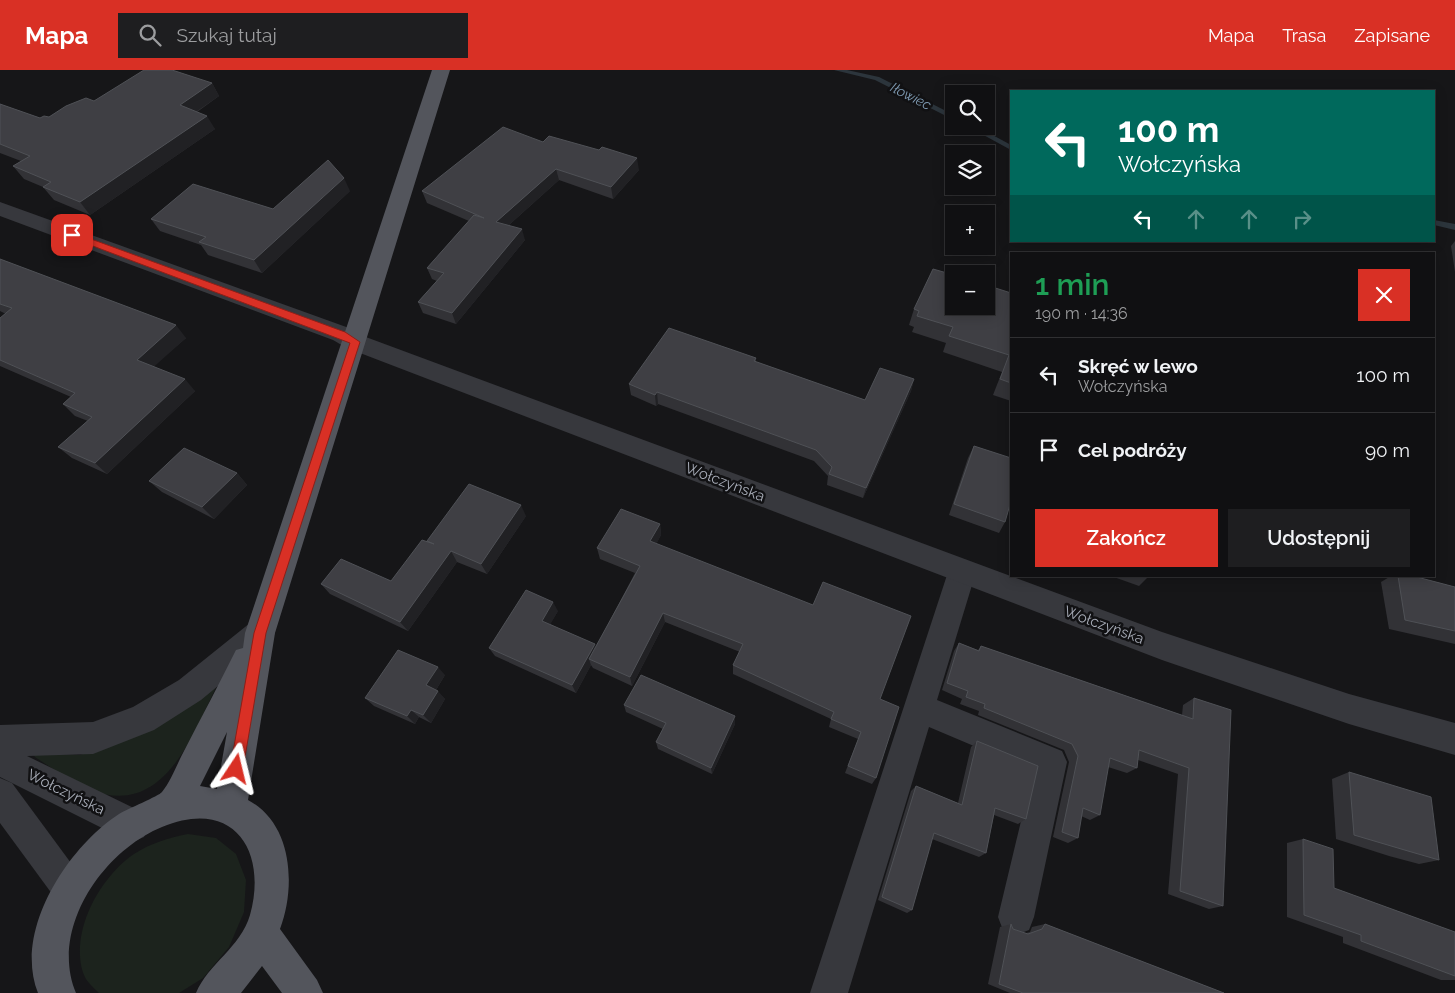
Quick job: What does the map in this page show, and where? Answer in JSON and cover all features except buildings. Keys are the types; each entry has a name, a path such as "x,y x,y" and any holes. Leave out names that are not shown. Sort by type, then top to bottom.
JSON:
{"main road":[{"path":"230,808 260,633 441,70"},
{"path":"173,806 260,633"},
{"path":"57,993 50,958 55,924 70,890 96,854 132,825 152,814 173,806 203,803 230,808 251,821 265,842 272,869 272,900 261,933 236,973 215,993"},
{"path":"261,933 304,993"}],"street":[{"name":"Wołczyńska","path":"0,209 341,334 355,342 962,572 1180,652 1349,709 1455,739"},
{"path":"829,993 962,572"},
{"path":"0,741 93,738 143,719 190,690 260,633"},
{"path":"918,707 1051,762 1016,917"},
{"name":"Wołczyńska","path":"0,760 132,825"},
{"path":"0,795 70,890"}],"shaded area":[{"path":"219,681 199,724 173,766 157,782 139,792 117,796 91,790 62,775 32,753 80,755 94,750"},
{"path":"188,834 216,838 236,854 246,880 244,912 229,947 203,978 179,993 99,993 85,977 80,959 84,925 90,908 109,877 134,854 160,841"}],"waterway":[{"name":"Iłowiec","path":"837,70 877,78 945,113"},
{"name":"Iłowiec","path":"987,135 1010,147"},
{"name":"Iłowiec","path":"1435,223 1455,227"}],"route":[{"path":"72,235 341,334 355,342 260,633 236,769"}]}
